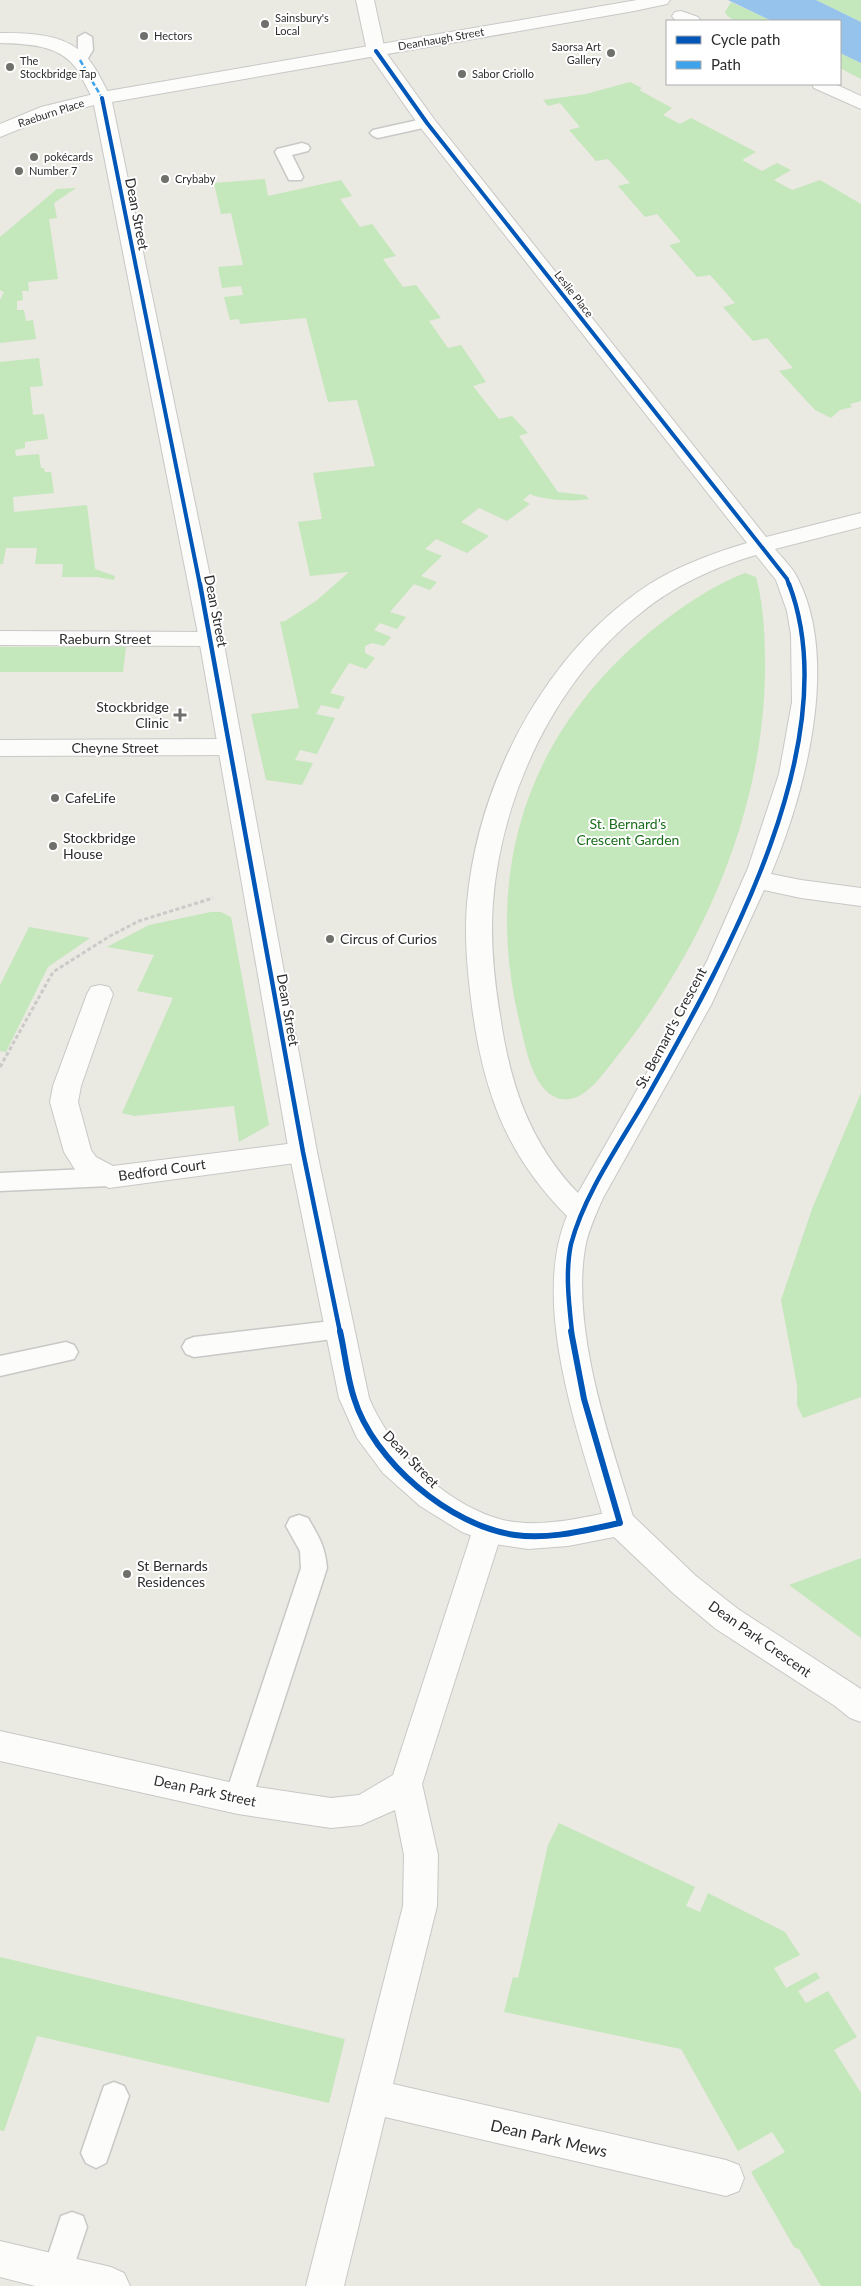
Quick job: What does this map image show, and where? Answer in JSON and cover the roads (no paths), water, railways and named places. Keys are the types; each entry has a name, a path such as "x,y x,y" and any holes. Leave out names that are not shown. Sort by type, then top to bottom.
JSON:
{"street":[{"path":"365,0 376,50"},
{"name":"Deanhaugh Street","path":"102,98 661,0"},
{"path":"0,38 50,44 70,51 80,60"},
{"name":"Leslie Place","path":"376,50 427,123 760,546"},
{"name":"Dean Street","path":"80,60 102,98 211,640 302,1152 354,1398 368,1430 390,1458 418,1487 451,1511 488,1529 537,1536 565,1534 620,1523"},
{"path":"823,85 861,103"},
{"name":"Raeburn Place","path":"0,131 54,109 102,98"},
{"path":"581,1213 546,1176 521,1135 504,1090 492,1048 481,980 479,919 482,879 496,816 516,762 544,711 568,676 612,626 632,607 668,584 698,569 760,546 861,520"},
{"name":"St. Bernard's Crescent","path":"620,1523 583,1400 573,1340 568,1292 571,1244 581,1213 689,1020 734,930 755,880 791,776 802,726 805,674 801,619 787,579 760,546"},
{"name":"Raeburn Street","path":"0,638 211,640"},
{"name":"Cheyne Street","path":"0,748 230,747"},
{"path":"755,880 801,889 861,896"},
{"name":"Bedford Court","path":"100,994 67,1086 64,1102 78,1152 86,1164 109,1178 302,1152"},
{"name":"Dean Park Crescent","path":"620,1523 686,1585 727,1619 846,1696 861,1708"},
{"path":"325,2286 416,1928 422,1888 421,1855 406,1784 488,1529"},
{"name":"Dean Park Street","path":"0,1746 238,1799 331,1813 361,1810 380,1802 406,1784"},
{"name":"Dean Park Mews","path":"373,2098 726,2178"},
{"path":"0,2259 111,2286"}],"lane":[{"path":"80,60 87,48 85,38"},
{"path":"378,133 427,123"},
{"path":"295,177 283,152 302,148"},
{"path":"0,1182 109,1178"},
{"path":"194,1347 340,1329"},
{"path":"0,1366 66,1352"},
{"path":"238,1799 314,1568 313,1550 299,1526"},
{"path":"96,2153 114,2096"},
{"path":"57,2273 72,2227"}],"water":[{"path":"728,0 816,0 861,22 861,63 841,53 841,20 770,20"}],"place":[{"name":"Sainsbury's Local","path":"265,24"},
{"name":"Hectors","path":"144,36"},
{"name":"Saorsa Art Gallery","path":"611,53"},
{"name":"The Stockbridge Tap","path":"10,67"},
{"name":"Sabor Criollo","path":"462,74"},
{"name":"pokécards","path":"34,157"},
{"name":"Number 7","path":"19,171"},
{"name":"Crybaby","path":"165,179"},
{"name":"Stockbridge Clinic","path":"180,715"},
{"name":"CafeLife","path":"55,798"},
{"name":"Stockbridge House","path":"53,846"},
{"name":"Circus of Curios","path":"330,939"},
{"name":"St Bernards Residences","path":"127,1574"}],"park label":[{"name":"St. Bernard’s Crescent Garden","path":"628,832"}]}
